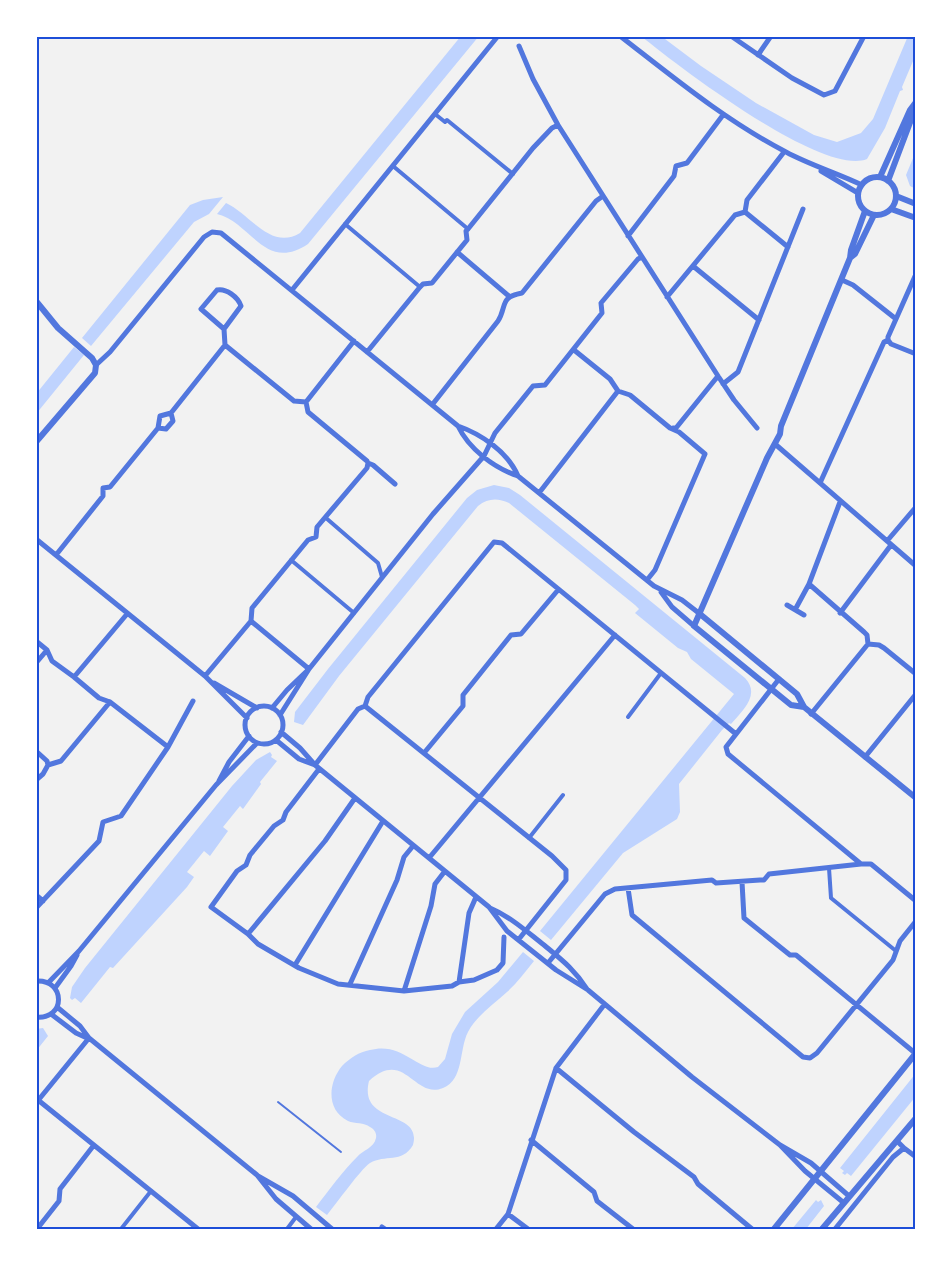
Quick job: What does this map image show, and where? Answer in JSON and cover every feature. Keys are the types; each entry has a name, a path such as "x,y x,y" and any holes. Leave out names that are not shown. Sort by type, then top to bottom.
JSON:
{"street":[{"path":"292,290 498,36"},
{"path":"620,36 723,115 784,152 862,185"},
{"path":"731,36 792,78 824,95 836,91 864,36"},
{"path":"758,55 771,36"},
{"path":"519,46 533,79 558,125 723,384 757,428"},
{"path":"880,177 910,110 915,104"},
{"path":"888,181 915,104"},
{"path":"435,114 445,122 447,120 513,174"},
{"path":"628,236 674,176 676,166 687,163 723,115"},
{"path":"367,352 420,287 423,284 432,283 467,240 468,229 552,128 558,125"},
{"path":"745,212 747,200 784,152"},
{"path":"393,166 468,229"},
{"path":"814,166 858,193"},
{"path":"880,177 888,181 894,188 896,196 891,209 882,215 874,215 865,211 859,202 858,193 862,185 870,178 880,177"},
{"path":"432,405 498,321 501,310 510,297 522,292 596,201 603,196"},
{"path":"896,196 916,204"},
{"path":"723,384 738,372 803,209"},
{"path":"891,209 916,218"},
{"path":"694,626 766,458 775,444 842,280 865,211"},
{"path":"745,212 788,247"},
{"path":"668,297 735,215 745,212"},
{"path":"850,258 855,254 874,215"},
{"path":"345,224 420,287"},
{"path":"96,365 110,352 204,237 212,232 221,233 458,426 474,432 508,458 518,476"},
{"path":"457,252 510,297"},
{"path":"280,715 309,669 433,514 484,456 495,433 533,386 545,384 574,350 602,313 601,303 642,257"},
{"path":"693,266 759,320"},
{"path":"820,483 884,342 888,340 916,274"},
{"path":"842,280 854,285 896,319"},
{"path":"56,555 103,496 104,488 110,487 158,428 160,416 171,413 225,345 224,329 241,306 225,290 217,290 201,309 224,329"},
{"path":"36,300 58,328 92,358 96,365 95,373 36,442"},
{"path":"888,340 891,344 916,354"},
{"path":"354,341 306,402 308,412 395,484"},
{"path":"225,345 294,401 306,402"},
{"path":"574,350 610,379 618,391 630,395 705,454 655,570 647,580"},
{"path":"673,428 676,428 718,376"},
{"path":"539,493 618,391"},
{"path":"158,428 166,429 173,420 171,413"},
{"path":"458,426 467,442 484,456 504,470 518,476 660,590 682,600 700,614 797,694 811,714 916,798"},
{"path":"775,444 916,566"},
{"path":"207,679 251,621 252,608 308,540 316,537 317,528 367,468 368,463"},
{"path":"796,608 809,584 840,502"},
{"path":"840,613 916,507"},
{"path":"326,518 378,563 383,578"},
{"path":"36,549 38,541 207,679 247,718"},
{"path":"504,937 503,963 497,970 452,986 404,991 338,984 286,962 258,944 211,907 237,871 246,865 250,855 274,826 283,820 286,812 358,710 365,706 368,697 494,542 502,543 736,734"},
{"path":"291,560 354,613"},
{"path":"809,584 867,635 868,644 811,714"},
{"path":"424,753 463,706 463,695 511,635 521,634 558,590"},
{"path":"660,590 672,607 771,689 791,705 804,707"},
{"path":"788,605 804,615"},
{"path":"74,678 127,614"},
{"path":"251,621 309,669"},
{"path":"429,858 615,635"},
{"path":"36,641 47,650 52,661 168,747"},
{"path":"868,644 884,648 916,674"},
{"path":"36,663 47,650"},
{"path":"272,708 309,669"},
{"path":"628,717 662,672"},
{"path":"207,679 257,708 272,708 280,715 283,723 281,732 276,740 269,744 257,742 249,736 246,727 247,718 257,708"},
{"path":"779,680 726,747 728,754 861,864"},
{"path":"865,757 916,694"},
{"path":"36,908 99,841 103,822 121,816 168,747 193,701"},
{"path":"36,780 48,765 62,761 110,702"},
{"path":"365,706 566,870 568,875 566,880 519,939"},
{"path":"281,732 317,767 413,846 489,907 508,915 555,954 576,972 588,990"},
{"path":"216,785 229,762 249,736"},
{"path":"276,740 299,759 317,767"},
{"path":"48,982 79,951 216,785 257,742"},
{"path":"36,752 47,761 48,765"},
{"path":"529,838 563,795"},
{"path":"248,934 325,841 355,798"},
{"path":"295,965 383,821"},
{"path":"350,984 397,880 404,857 413,846"},
{"path":"548,963 605,894 615,889 712,880 716,883 764,880 769,874 872,864 916,901"},
{"path":"829,867 831,898 896,951"},
{"path":"404,991 431,906 435,884 444,871"},
{"path":"742,882 744,918 790,955 796,955 916,1053 774,1229"},
{"path":"628,888 632,915 803,1057 810,1058 817,1053 893,960 900,941 916,921"},
{"path":"36,895 43,902"},
{"path":"459,982 469,913 476,897"},
{"path":"489,907 507,931 555,970 588,990 692,1077 780,1145 814,1179 844,1203"},
{"path":"55,988 79,951"},
{"path":"36,981 48,982 55,988 58,997 57,1007 51,1014 36,1017"},
{"path":"496,1229 508,1214 556,1068 604,1005"},
{"path":"57,1007 80,1026 89,1038 256,1175 276,1199 311,1229"},
{"path":"51,1014 76,1033 89,1038"},
{"path":"89,1038 37,1101 198,1229"},
{"path":"556,1068 634,1132 694,1177 698,1184 752,1229"},
{"path":"822,1229 916,1118"},
{"path":"531,1140 594,1192 597,1201 633,1229"},
{"path":"897,1141 916,1157"},
{"path":"38,1229 59,1201 60,1189 94,1145"},
{"path":"780,1145 811,1163 849,1196"},
{"path":"835,1229 893,1156 904,1148"},
{"path":"256,1175 288,1192 332,1229"},
{"path":"121,1229 151,1191"},
{"path":"508,1214 528,1229"},
{"path":"287,1229 296,1217"}],"lane":[{"path":"278,1102 341,1152"}],"water":[{"path":"461,36 479,36 308,244 293,251 280,253 259,243 240,226 217,214 226,203 270,234 289,237 300,233"},
{"path":"641,36 661,36 756,103 814,135 837,142 861,133 873,119 908,36 916,36 916,54 902,87 903,90 900,91 885,128 867,159 846,160 818,152 752,116 686,71"},
{"path":"916,151 916,189 910,186 906,175"},
{"path":"223,197 209,214 194,222 91,346 82,338 190,205"},
{"path":"74,347 84,355 36,414 36,394"},
{"path":"494,485 509,488 520,495 745,678 751,691 751,697 744,708 731,724 729,723 722,730 679,784 680,812 677,819 623,853 551,940 540,931 734,694 691,659 687,652 678,648 635,613 639,609 635,605 509,503 501,500 486,501 478,506 339,676 303,725 294,722 295,712 328,669 467,498 477,490"},
{"path":"270,752 271,757 277,761 243,809 240,806 223,827 228,831 210,856 204,851 187,872 194,877 187,887 113,968 110,967 81,1003 75,998 72,1000 70,998 72,987 85,968 232,786 256,760"},
{"path":"523,952 534,961 514,985 472,1026 465,1039 458,1071 450,1084 433,1090 401,1072 392,1070 381,1072 369,1081 368,1095 373,1105 381,1112 409,1126 414,1134 413,1145 404,1155 370,1163 327,1215 316,1207 346,1169 373,1144 376,1138 374,1130 365,1124 348,1121 336,1110 332,1088 342,1066 358,1054 382,1048 401,1053 424,1066 438,1067 445,1059 452,1034 465,1012 498,982"},
{"path":"43,1028 48,1036 36,1051 36,1029"},
{"path":"916,1073 916,1096 851,1176 842,1173 844,1171 840,1168"},
{"path":"816,1200 818,1202 821,1200 824,1206 806,1229 792,1229"}]}
